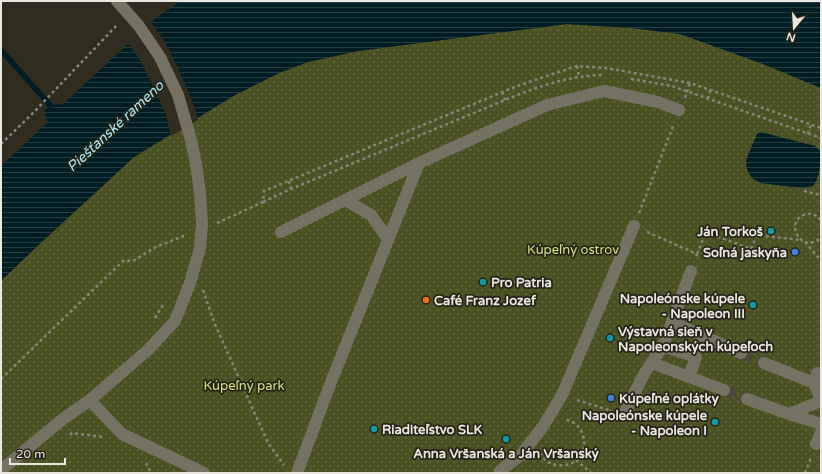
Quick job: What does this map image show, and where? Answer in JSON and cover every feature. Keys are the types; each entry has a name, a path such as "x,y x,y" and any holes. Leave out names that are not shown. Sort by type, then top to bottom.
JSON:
{"street":[{"path":"1,470 63,419 90,400 148,350 175,321 186,297 200,248 200,193 196,164 191,140 178,95 160,56 139,26 117,1"},
{"path":"281,232 419,163 547,106 604,91 658,102 679,110"},
{"path":"293,471 331,382 419,163"},
{"path":"345,200 371,215 388,239"},
{"path":"499,473 521,455 542,428 562,395 634,226"},
{"path":"626,410 644,374 663,346 691,271"},
{"path":"672,322 741,353"},
{"path":"689,377 703,336"},
{"path":"663,346 696,357"},
{"path":"652,363 724,390"},
{"path":"764,363 816,378 821,401 789,414"},
{"path":"747,399 821,424"},
{"path":"90,400 122,434 204,473"},
{"path":"816,444 821,432"}],"path":[{"path":"1,144 123,20"},
{"path":"577,66 579,76"},
{"path":"688,91 690,83"},
{"path":"708,99 710,90"},
{"path":"502,92 505,100"},
{"path":"679,110 634,226 697,254"},
{"path":"808,134 811,124"},
{"path":"289,181 291,190"},
{"path":"804,191 821,194"},
{"path":"800,240 795,232 798,219 802,216 810,214 815,215 821,220"},
{"path":"691,271 706,232 751,249 757,235 800,240 805,242 815,242 821,238"},
{"path":"1,379 123,260 133,261 156,247 186,235 185,241"},
{"path":"805,242 818,257 821,258"},
{"path":"202,288 214,322 268,443 282,463 293,471"},
{"path":"153,321 165,304"},
{"path":"562,395 614,412 626,410"},
{"path":"558,418 573,421 583,433 584,448 581,455 576,460 561,466 546,461 540,455 537,447 537,439 542,428 550,421 558,418"},
{"path":"66,438 72,433 103,437 110,440"},
{"path":"576,460 591,473"},
{"path":"145,462 151,473"}],"green space":[{"name":"Kúpeľný ostrov","path":"567,24 632,28 680,34 763,64 821,88 821,473 1,473 1,281 134,157 235,95 279,73 308,62 358,51"}],"water":[{"name":"Piešťanské rameno","path":"181,1 821,1 821,88 763,64 680,34 632,28 567,24 358,51 308,62 279,73 235,95 134,157 1,281 1,166 48,122 44,112 50,105 63,104 156,18"},
{"path":"761,132 815,146 820,151 820,170 813,186 802,188 760,183 752,178 747,170 746,161 757,134"}],"pier":[{"path":"150,21 165,42 178,68 195,108 198,120 171,136 166,115 154,88 139,58 127,42"}],"waterway":[{"path":"1,50 50,105"}],"tunnel":[{"path":"741,353 764,363"},
{"path":"724,390 747,399"}],"place":[{"name":"Ján Torkoš","path":"771,231"},
{"name":"Soľná jaskyňa","path":"795,252"},
{"name":"Pro Patria","path":"483,282"},
{"name":"Café Franz Jozef","path":"426,300"},
{"name":"Napoleónske kúpele - Napoleon III","path":"753,305"},
{"name":"Výstavná sieň v Napoleonských kúpeľoch","path":"610,338"},
{"name":"Kúpeľné oplátky","path":"611,398"},
{"name":"Napoleónske kúpele - Napoleon I","path":"715,422"},
{"name":"Riaditeľstvo SLK","path":"374,429"},
{"name":"Anna Vršanská a Ján Vršanský","path":"506,439"}],"park label":[{"name":"Kúpeľný park","path":"244,385"}]}
